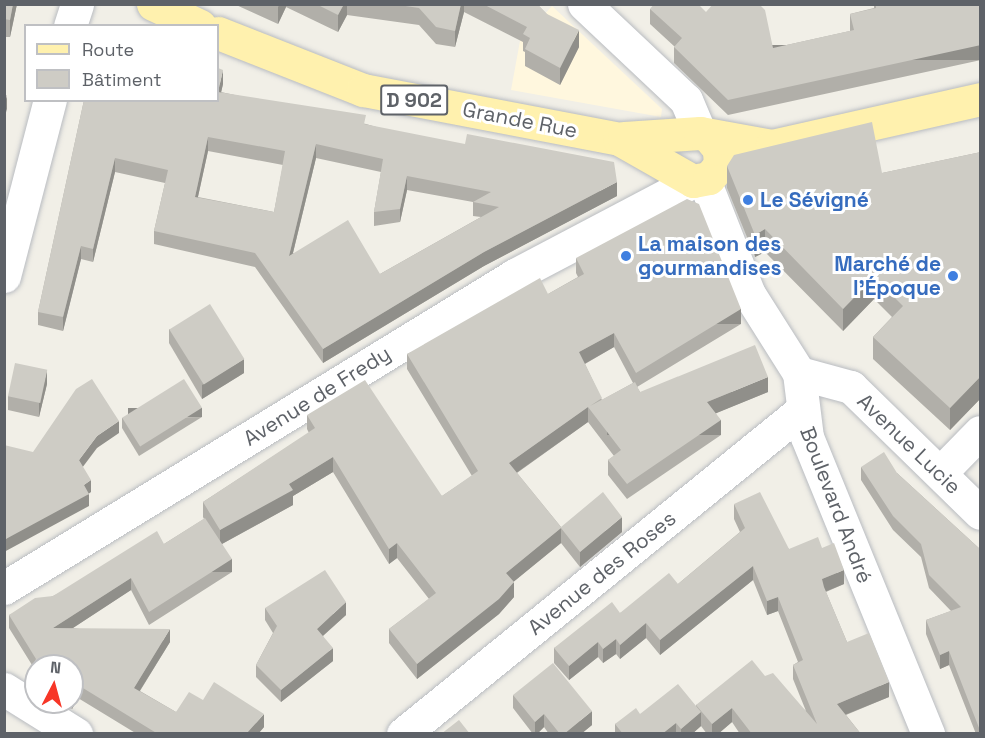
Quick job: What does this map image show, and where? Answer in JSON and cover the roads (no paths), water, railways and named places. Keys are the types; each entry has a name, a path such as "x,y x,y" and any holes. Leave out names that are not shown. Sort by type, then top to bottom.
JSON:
{"main road":[{"path":"153,4 196,24"},
{"name":"Grande Rue","path":"219,33 363,90 619,139 698,135 772,146 981,99"},
{"path":"698,135 721,157 693,175 673,154 698,135"},
{"name":"Grande Rue","path":"619,139 693,175 764,156 772,146"}],"street":[{"path":"71,24 77,4"},
{"path":"584,4 686,100 698,135"},
{"path":"4,276 49,102"},
{"name":"Avenue de Fredy","path":"4,588 515,275 634,214 693,175"},
{"name":"Boulevard André","path":"693,175 750,294 799,373 801,411 928,734"},
{"name":"Avenue Lucie","path":"799,373 850,387 981,513"},
{"name":"Avenue des Roses","path":"403,734 801,411"},
{"path":"940,473 981,432"},
{"path":"4,689 76,734"}],"place":[{"name":"Le Sévigné","path":"748,200"},
{"name":"La maison des gourmandises","path":"626,256"},
{"name":"Marché de l'Époque","path":"953,276"}]}
